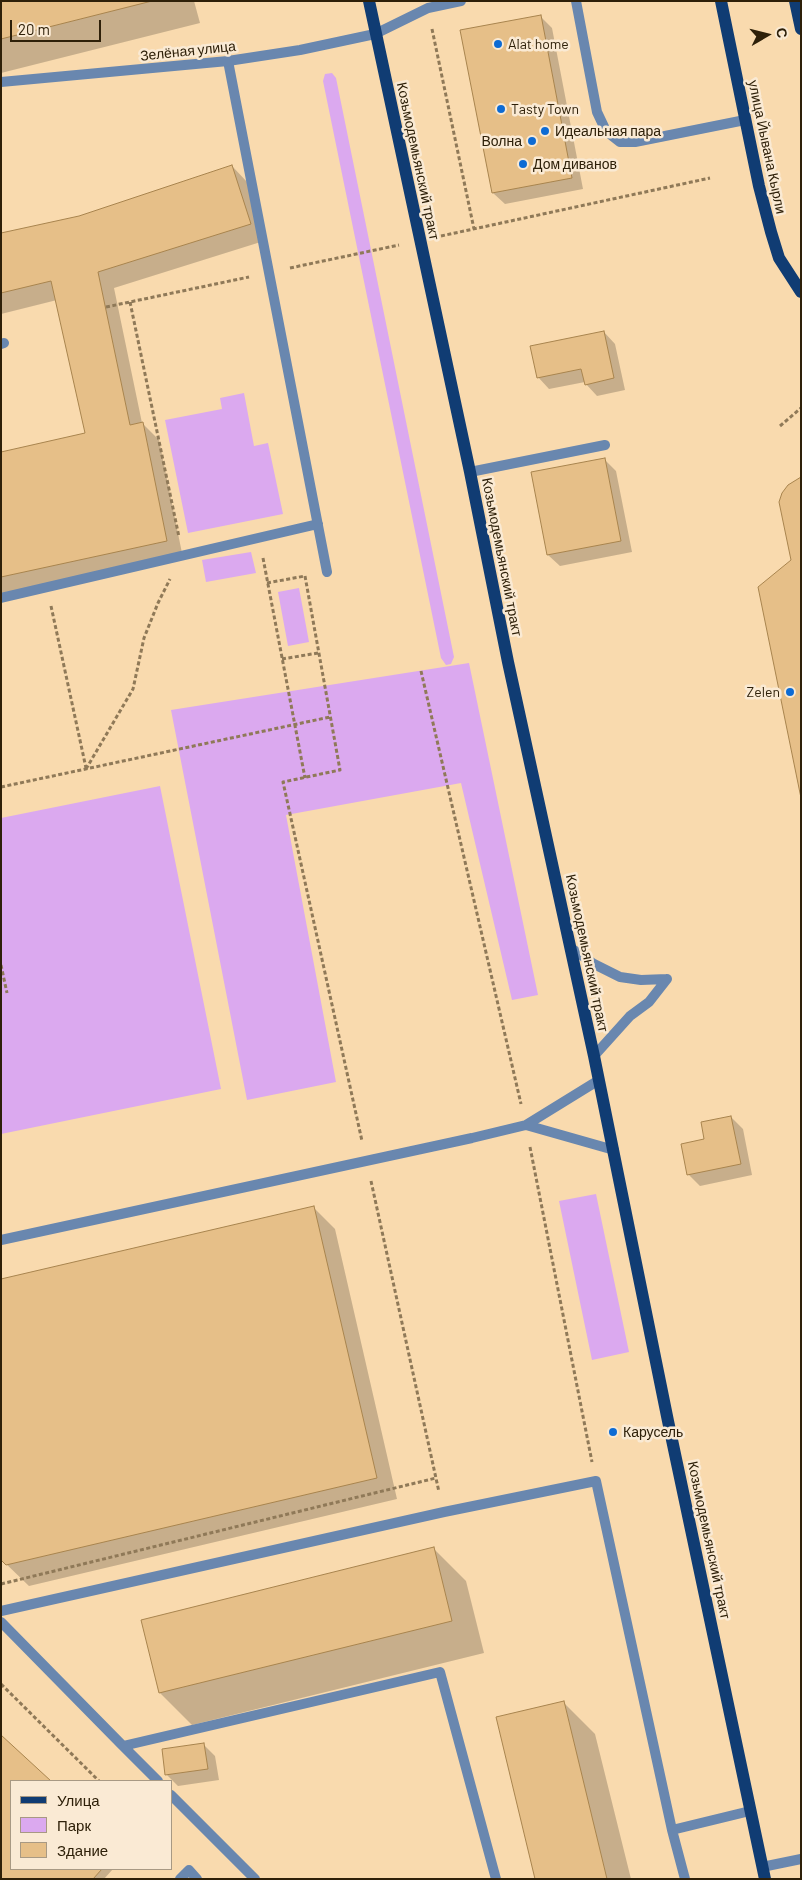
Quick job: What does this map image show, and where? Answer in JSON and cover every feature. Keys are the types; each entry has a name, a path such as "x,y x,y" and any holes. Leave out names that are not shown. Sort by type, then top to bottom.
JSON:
{"main road":[{"path":"369,1 376,34"},
{"name":"улица Йывана Кырли","path":"721,1 770,232 779,258 801,292"},
{"path":"795,1 801,29"},
{"name":"Козьмодемьянский тракт","path":"376,34 470,472 510,672 614,1150 668,1421 764,1873"}],"street":[{"name":"Зелёная улица","path":"1,82 228,61 300,50 376,34 428,8 461,1"},
{"path":"576,1 597,112 606,130 620,142 635,142 745,120"},
{"path":"228,61 328,572"},
{"path":"470,472 605,445"},
{"path":"1,598 318,524"},
{"path":"571,948 594,964 620,977 641,980 667,979 649,1002 630,1016 594,1056"},
{"path":"1,1240 526,1125 599,1080"},
{"path":"526,1125 614,1150"},
{"path":"1,1611 444,1512 596,1481 684,1879"},
{"path":"1,1622 157,1780"},
{"path":"122,1746 440,1672 496,1879"},
{"path":"172,1796 255,1879"},
{"path":"672,1830 750,1811"},
{"path":"764,1873 801,1859"},
{"path":"180,1879 188,1870 197,1879"}],"path":[{"path":"428,8 474,229"},
{"path":"86,769 133,689 144,638 158,603 183,556 130,302"},
{"path":"780,426 801,408"},
{"path":"259,538 305,778"},
{"path":"267,583 328,572"},
{"path":"283,782 340,770 304,576"},
{"path":"48,588 86,769"},
{"path":"282,659 318,653"},
{"path":"422,671 526,1125 596,1481"},
{"path":"1,787 330,717"},
{"path":"1,966 7,993"},
{"path":"1,1584 436,1478"},
{"path":"1,1684 98,1780"}],"green space":[{"path":"332,73 336,78 454,657 451,664 446,665 441,658 323,81 325,74"},
{"path":"244,393 254,446 268,443 283,514 188,533 165,420 222,409 220,398"},
{"path":"251,552 256,573 206,582 202,560"},
{"path":"299,588 309,642 288,646 278,592"},
{"path":"469,663 538,995 512,1000 461,783 286,815 336,1082 247,1100 171,710"},
{"path":"160,786 221,1089 1,1134 1,818"},
{"path":"596,1194 629,1352 592,1360 559,1201"}],"building":[{"path":"1,1 152,1 1,39"},
{"path":"541,15 572,178 492,193 460,30"},
{"path":"232,165 251,224 98,272 130,425 143,422 167,541 1,577 1,452 85,433 51,281 1,293 1,233 79,216"},
{"path":"604,331 614,378 585,385 581,369 537,378 530,346"},
{"path":"605,458 621,541 547,555 531,472"},
{"name":"Zelen","path":"801,477 801,798 758,587 791,560 779,502 782,493 788,485"},
{"path":"731,1116 741,1164 687,1175 681,1144 704,1139 701,1122"},
{"path":"314,1206 377,1478 6,1565 1,1560 1,1279"},
{"path":"434,1547 452,1621 159,1693 141,1620"},
{"path":"564,1701 607,1879 535,1879 496,1717"},
{"path":"1,1735 50,1780 10,1780 10,1870 101,1870 93,1879 1,1879"},
{"path":"204,1743 208,1769 165,1775 162,1749"}],"place":[{"name":"Alat home","path":"498,44"},
{"name":"Tasty Town","path":"501,109"},
{"name":"Идеальная пара","path":"545,131"},
{"name":"Волна","path":"532,141"},
{"name":"Дом диванов","path":"523,164"},
{"name":"Zelen","path":"790,692"},
{"name":"Карусель","path":"613,1432"}]}
